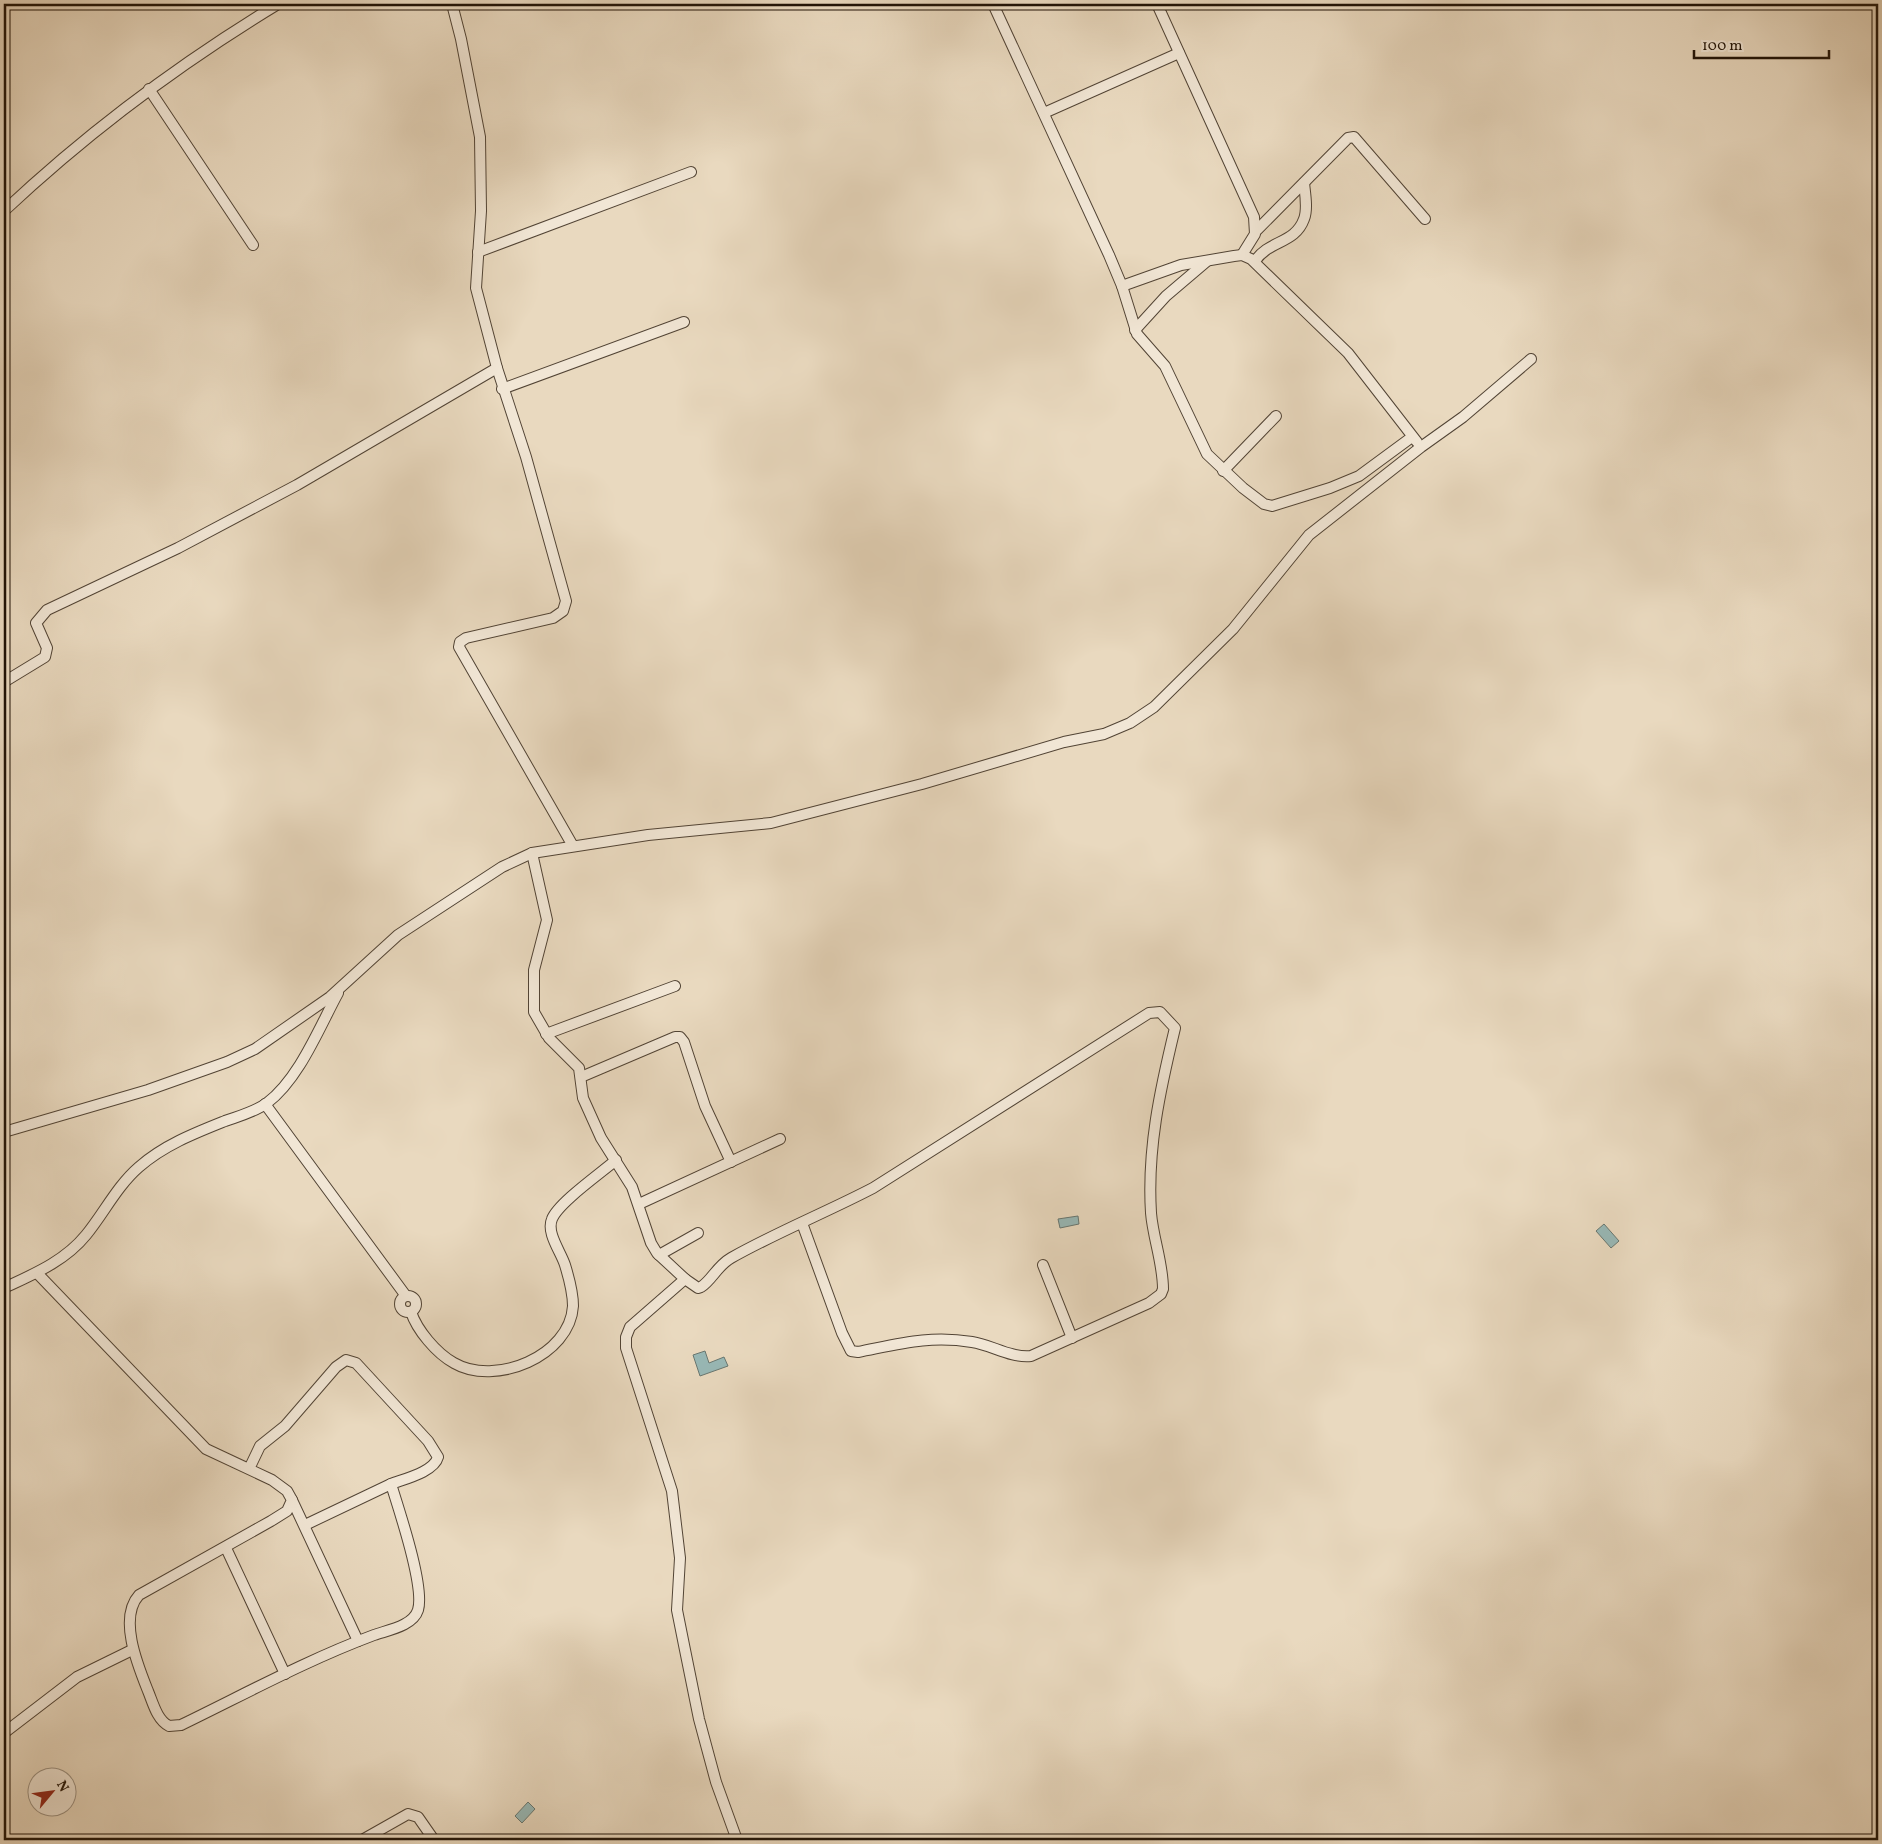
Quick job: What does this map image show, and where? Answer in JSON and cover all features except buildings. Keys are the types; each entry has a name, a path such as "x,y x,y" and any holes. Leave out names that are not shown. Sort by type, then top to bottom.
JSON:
{"street":[{"path":"4,211 56,162 149,89 278,4"},
{"path":"452,4 461,39 480,137 482,185 476,288 502,388 526,457 566,601 563,610 552,618 466,638 460,642 459,647 573,846"},
{"path":"993,4 1122,286 1135,330 1165,366 1207,454 1224,471 1264,504 1276,505 1358,476 1412,437"},
{"path":"1157,4 1251,207 1256,230"},
{"path":"1044,113 1179,53"},
{"path":"149,89 252,245"},
{"path":"1242,255 1256,230 1348,138 1354,137 1359,140 1425,219"},
{"path":"478,252 691,172"},
{"path":"1255,261 1262,250 1296,233 1305,218 1304,183"},
{"path":"1122,286 1161,271 1209,260 1242,255 1255,261 1348,353 1412,437 1421,446"},
{"path":"1135,330 1166,296 1209,260"},
{"path":"502,388 684,322"},
{"path":"4,1132 148,1090 227,1062 274,1036 330,997 398,935 512,861 532,853 648,835 771,823 922,784 1064,742 1104,734 1130,723 1154,707 1233,629 1309,535 1421,446 1463,417 1531,358"},
{"path":"4,682 45,656 46,648 36,624 47,610 178,548 297,485 497,368"},
{"path":"1224,471 1276,416"},
{"path":"532,853 547,920 534,970 534,1012 546,1034 576,1064 581,1077 583,1098 601,1138 632,1187 639,1204 646,1233 660,1255 684,1279 698,1288 719,1266 730,1258 881,1184 1114,1034 1150,1013 1160,1012 1175,1028 1157,1101 1151,1159 1151,1215 1164,1289 1161,1294 1149,1303 1038,1354 1022,1357 974,1342 940,1338 916,1339 858,1352 852,1351 842,1333 802,1223"},
{"path":"4,1288 37,1273 74,1248 86,1235 114,1194 148,1159 166,1147 266,1104 282,1090 309,1048 343,984"},
{"path":"546,1034 675,986"},
{"path":"581,1077 675,1037 680,1037 684,1042 705,1106 732,1162"},
{"path":"266,1104 406,1296 402,1300 401,1306 404,1311 410,1312 417,1325 442,1354 452,1362 485,1372 509,1370 525,1364 543,1353 565,1328 573,1305 566,1266 552,1232 552,1218 561,1207 616,1160"},
{"path":"639,1204 780,1139"},
{"path":"660,1255 698,1233"},
{"path":"1043,1264 1072,1338"},
{"path":"37,1273 201,1445 212,1454 249,1469 282,1486 292,1500 305,1525 358,1641"},
{"path":"684,1279 630,1327 626,1337 626,1348 672,1491 680,1558 677,1610 680,1628 698,1719 716,1782 736,1840"},
{"path":"249,1469 260,1446 285,1426 336,1367 349,1360 380,1388 437,1453 438,1460 433,1465 305,1525"},
{"path":"292,1500 287,1511 226,1548 139,1595 131,1607 132,1650 157,1714 169,1726 181,1724 358,1641 408,1622 418,1612 420,1601 391,1484"},
{"path":"226,1548 285,1674"},
{"path":"4,1733 76,1677 132,1650"},
{"path":"362,1840 408,1814 418,1817 434,1840"}],"water":[{"path":"1078,1216 1079,1224 1060,1228 1058,1219"},
{"path":"1604,1224 1619,1241 1611,1248 1596,1231"},
{"path":"705,1351 709,1363 724,1357 728,1366 700,1376 693,1355"},
{"path":"528,1802 535,1809 522,1823 515,1816"}]}
